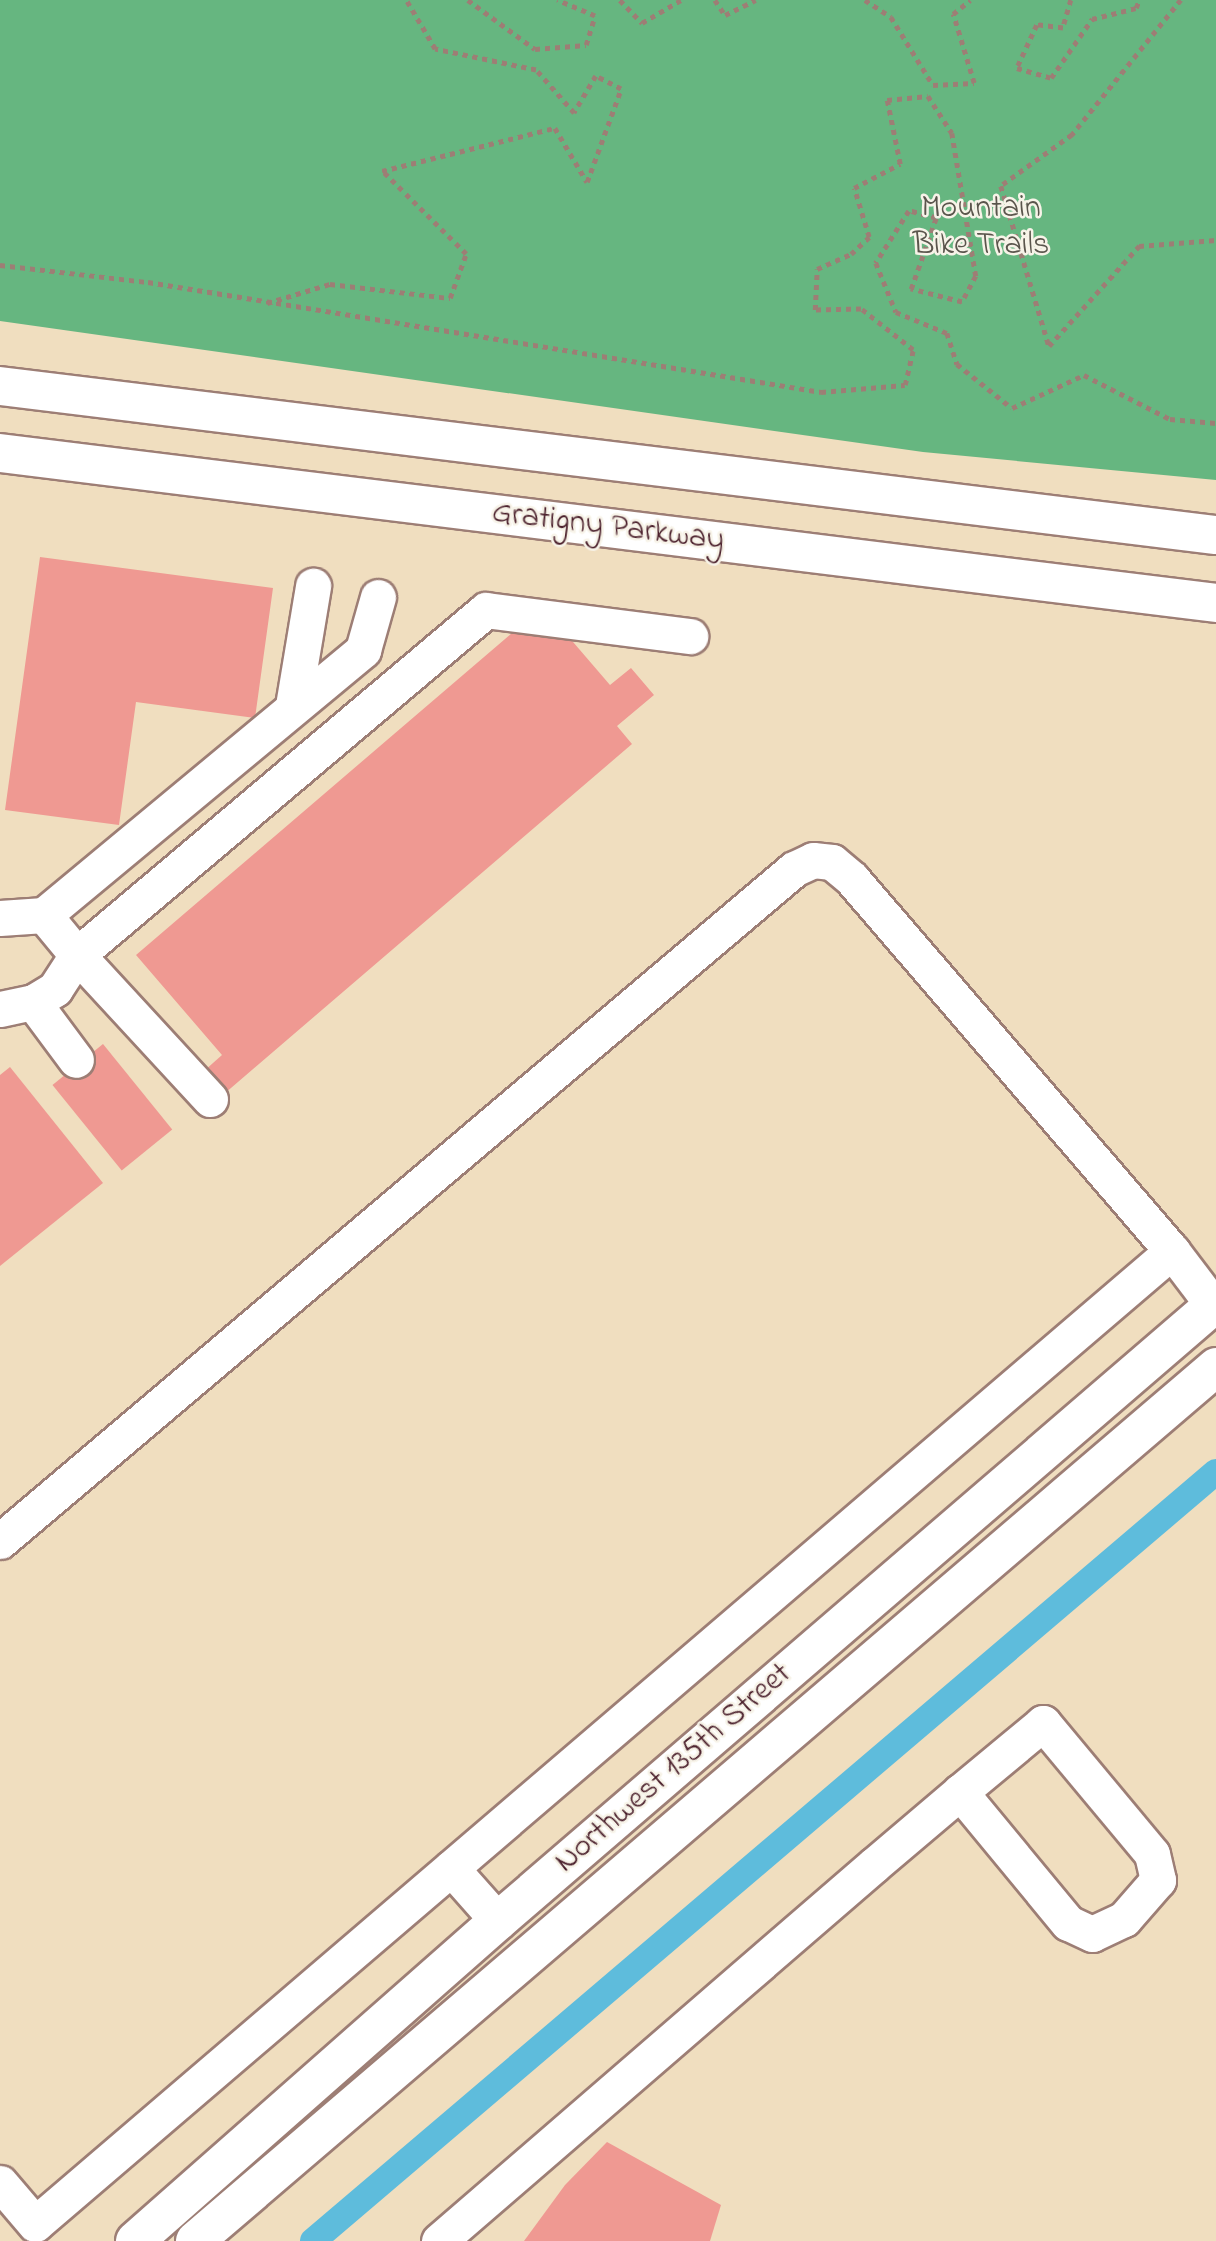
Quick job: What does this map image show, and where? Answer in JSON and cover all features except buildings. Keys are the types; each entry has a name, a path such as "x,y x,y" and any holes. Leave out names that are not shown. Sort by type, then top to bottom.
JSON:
{"main road":[{"name":"Gratigny Parkway","path":"0,386 1216,535"},
{"name":"Gratigny Parkway","path":"0,453 1216,603"},
{"name":"Northwest 135th Street","path":"135,2241 498,1921 1215,1306"},
{"name":"Northwest 135th Street","path":"195,2241 1216,1367"}],"street":[{"path":"293,706 313,586"},
{"path":"0,918 44,915 363,650 378,597"},
{"path":"76,1060 16,1005 55,989 77,955 485,610 690,635"},
{"path":"0,1541 783,878 813,860 832,862 852,879 1172,1251 1215,1306"},
{"path":"44,915 77,955 210,1099"},
{"path":"0,2183 35,2224 1172,1251"},
{"path":"439,2241 960,1793 1044,1723 1152,1854 1158,1880 1124,1919 1092,1934 1068,1923 960,1793"},
{"path":"451,1868 498,1921"}],"path":[{"path":"265,304 330,284 450,298 466,254 382,171 555,128 587,182 621,89 596,76 574,113 536,70 435,49 406,0"},
{"path":"468,0 535,49 586,46 596,16 557,0"},
{"path":"620,0 642,23 681,0"},
{"path":"715,0 726,15 756,0"},
{"path":"865,0 891,17 933,85 974,83 953,14 970,0"},
{"path":"1071,0 1063,28 1037,25 1017,68 1051,78 1093,19 1136,8 1139,0"},
{"path":"1181,0 1072,135 1001,186 1049,345 1139,246 1216,240"},
{"path":"0,265 148,282 265,304 821,392 905,385 913,350 861,309 815,310 817,269 851,254 869,237 854,188 900,164 887,100 928,96 952,133 976,276 962,302 911,289 936,218 909,211 876,263 896,312 947,333 957,364 1012,408 1084,376 1170,419 1216,423"}],"green space":[{"name":"Mountain Bike Trails","path":"0,0 1216,0 1216,480 923,452 0,321"}],"waterway":[{"path":"313,2241 1216,1472"}]}
